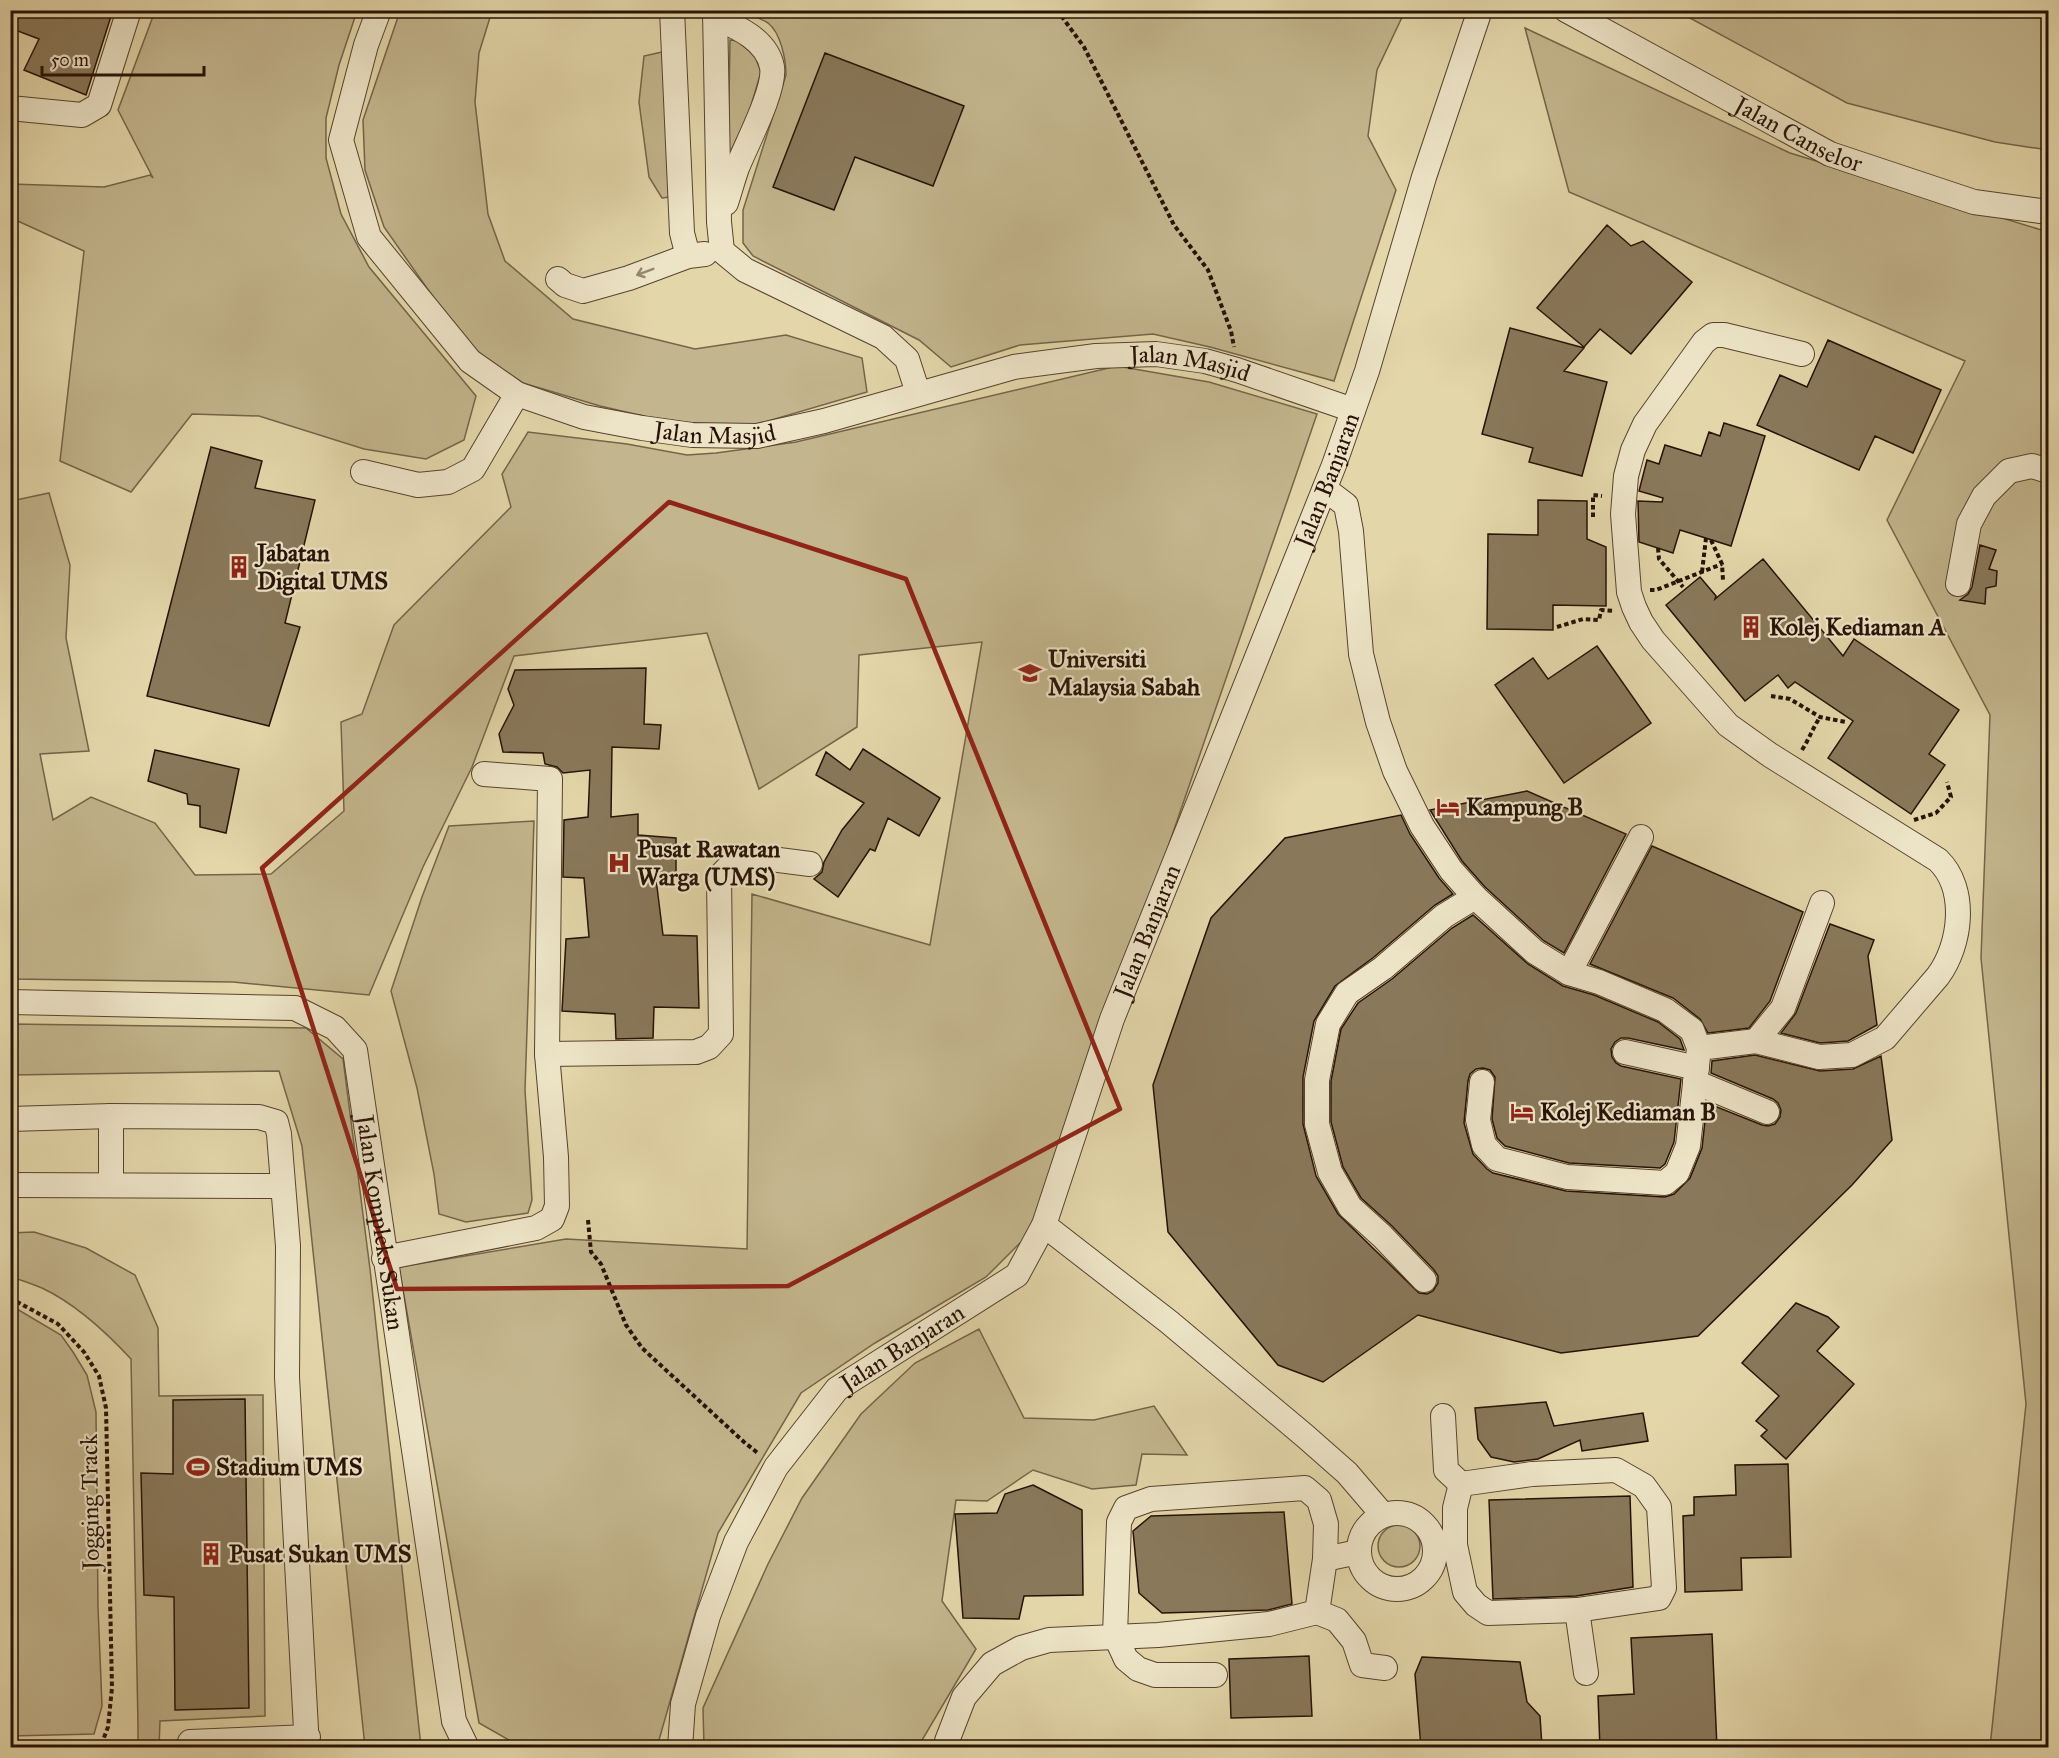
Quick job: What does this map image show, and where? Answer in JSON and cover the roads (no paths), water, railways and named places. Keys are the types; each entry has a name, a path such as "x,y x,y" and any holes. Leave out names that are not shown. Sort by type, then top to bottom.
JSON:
{"street":[{"path":"10,108 82,115 99,105 129,10"},
{"name":"Jalan Masjid","path":"379,10 366,45 341,140 369,237 470,362 517,394 584,417 642,428 692,435 756,436 824,421 1014,367 1095,356 1156,354 1205,361 1237,370 1353,410"},
{"path":"672,10 682,233 688,256"},
{"name":"Jalan Banjaran","path":"680,1748 683,1704 708,1616 736,1542 776,1467 837,1389 1017,1275 1044,1225 1112,1019 1325,489 1367,370 1428,167 1480,10"},
{"name":"Jalan Canselor","path":"1566,10 1830,153 1974,202 2049,212"},
{"path":"715,14 761,45 772,66 772,82 737,169 719,222"},
{"path":"715,14 719,222 722,251 745,270 883,337 907,359 918,393"},
{"path":"558,279 565,285 582,291 629,278 688,256 722,251"},
{"path":"1756,1041 1820,1057 1852,1055 1885,1038 1946,965 1959,919 1959,904 1948,870 1938,860 1792,769 1728,725 1653,640 1641,622 1629,592 1623,514 1626,476 1645,424 1685,367 1704,342 1713,335 1724,335 1802,354"},
{"path":"363,472 418,485 448,482 473,469 517,394"},
{"path":"1958,584 1969,524 1984,496 2009,471 2032,466 2049,471"},
{"path":"1325,489 1346,505 1351,531 1361,654 1378,722 1395,771 1422,826 1451,870 1475,897 1535,952 1569,973 1599,982 1665,1010 1692,1030 1697,1066 1688,1146 1677,1173 1665,1183 1566,1177 1497,1160 1484,1145 1478,1120 1482,1082"},
{"path":"384,1258 536,1228 552,1219 557,1206 547,1054 550,779 484,774"},
{"path":"1569,973 1641,837"},
{"path":"547,1054 696,1052 709,1047 721,1034 719,877 732,864 771,859 810,864"},
{"path":"1424,1280 1382,1236 1350,1207 1330,1172 1317,1124 1317,1080 1328,1024 1347,993 1383,968 1444,916 1475,897"},
{"path":"1697,1066 1756,1041 1783,1008 1822,903"},
{"name":"Jalan Kompleks Sukan","path":"10,1002 295,1008 335,1028 355,1050 454,1721 467,1748"},
{"path":"1625,1052 1697,1066 1767,1112"},
{"path":"111,1116 111,1185"},
{"path":"10,1119 111,1116 259,1117 276,1122 279,1134 288,1246 287,1377 307,1742 190,1742"},
{"path":"10,1185 282,1186"},
{"path":"1044,1225 1169,1322 1305,1436 1347,1473 1383,1515"},
{"path":"1443,1416 1446,1470 1461,1484"},
{"path":"1461,1484 1445,1546 1435,1559 1431,1570 1417,1583 1400,1589 1387,1588 1366,1575 1360,1564 1358,1552 1362,1534 1374,1520 1383,1515 1402,1513 1421,1521 1445,1546 1465,1592 1476,1605 1488,1613 1577,1610 1659,1598 1664,1588 1659,1507 1644,1486 1616,1470 1532,1474 1461,1484"},
{"path":"1215,1675 1155,1675 1138,1669 1126,1659 1115,1635 1119,1522 1126,1508 1151,1499 1305,1488 1319,1500 1326,1524 1325,1559 1317,1612"},
{"path":"1325,1559 1358,1552"},
{"path":"1577,1610 1586,1673"},
{"path":"946,1748 964,1697 992,1664 1021,1648 1049,1640 1115,1635 1158,1635 1269,1624 1317,1612 1337,1620 1354,1641 1362,1665 1385,1668"}],"place":[{"name":"Jabatan Digital UMS","path":"239,567"},
{"name":"Kolej Kediaman A","path":"1751,627"},
{"name":"Universiti Malaysia Sabah","path":"1030,673"},
{"name":"Kampung B","path":"1448,807"},
{"name":"Pusat Rawatan Warga (UMS)","path":"619,863"},
{"name":"Kolej Kediaman B","path":"1522,1112"},
{"name":"Stadium UMS","path":"198,1467"},
{"name":"Pusat Sukan UMS","path":"211,1554"}]}
